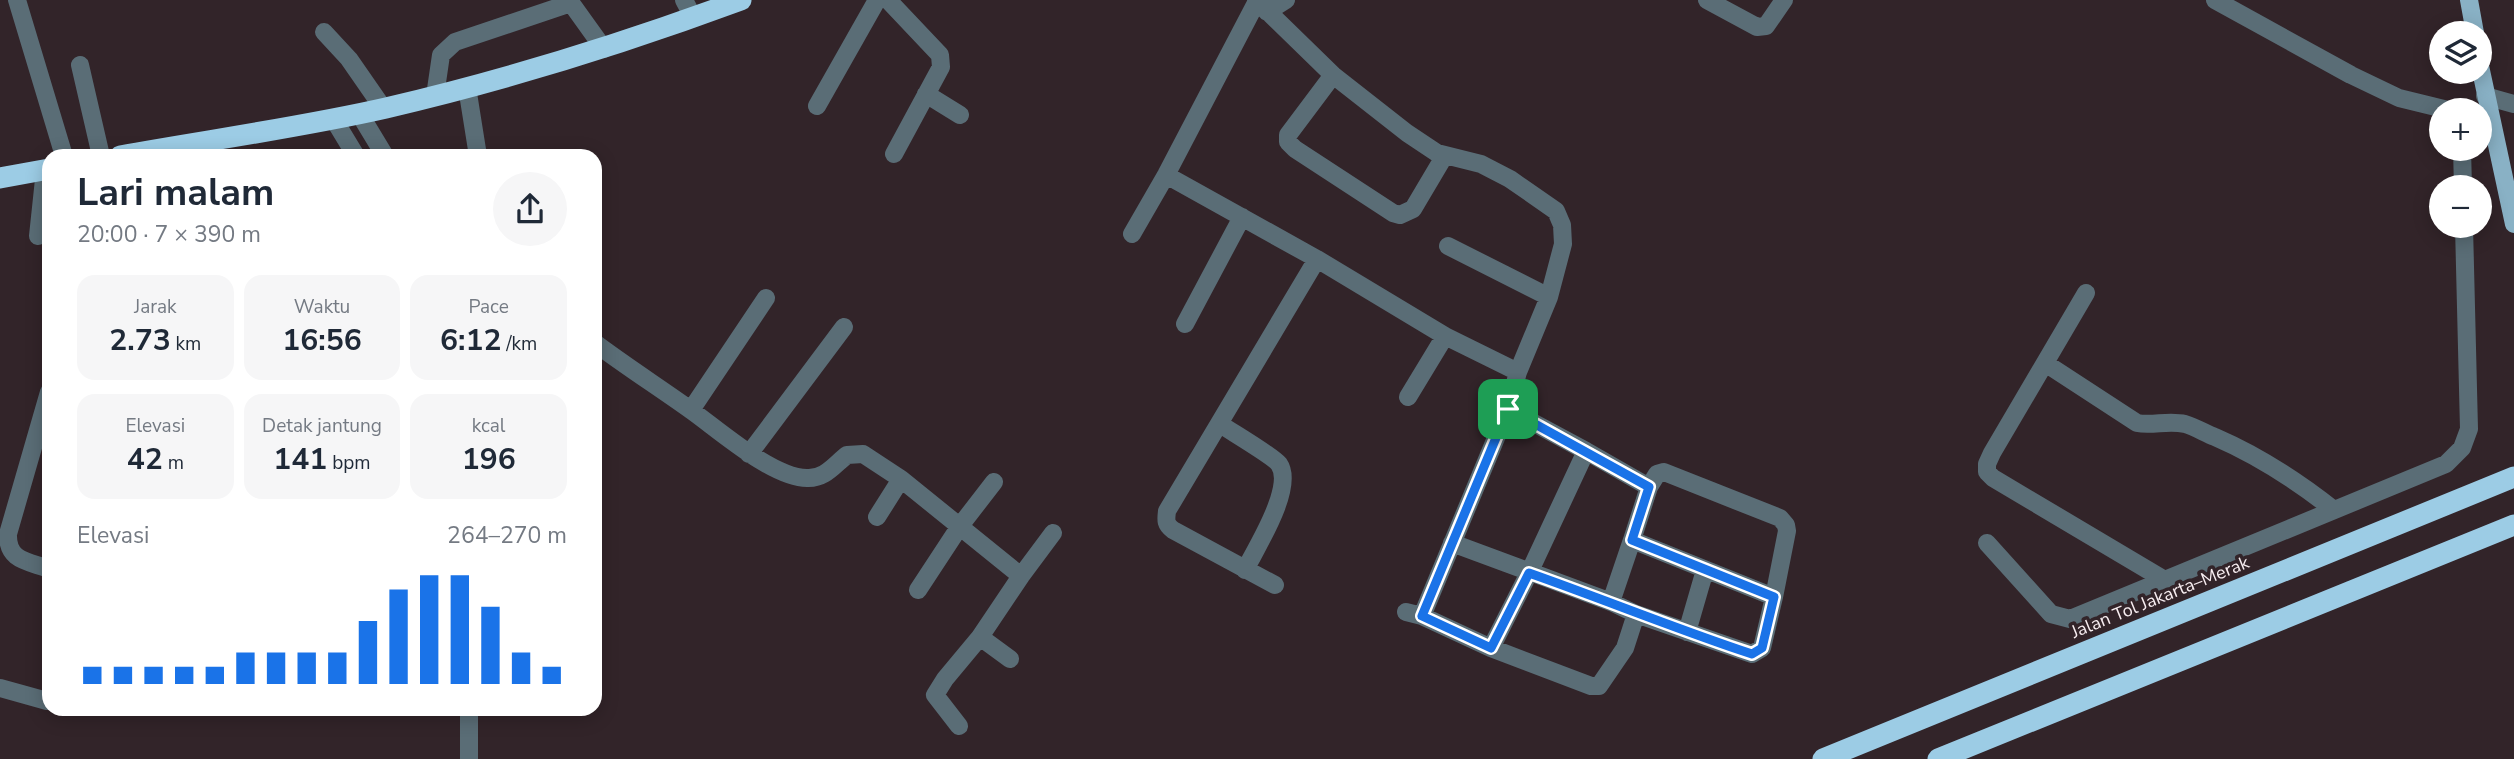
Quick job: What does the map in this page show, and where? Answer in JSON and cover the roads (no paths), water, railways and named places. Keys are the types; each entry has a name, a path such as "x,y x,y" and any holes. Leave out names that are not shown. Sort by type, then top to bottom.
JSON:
{"highway":[{"path":"159,149 333,118 435,96 604,49 689,9 741,0"},
{"path":"0,178 42,171"},
{"name":"Jalan Tol Jakarta–Merak","path":"1823,759 2514,477"},
{"path":"1938,759 2514,525"}],"main road":[{"path":"2469,0 2473,21"},
{"path":"2483,84 2485,96"},
{"path":"2492,144 2514,224"}],"street":[{"path":"17,0 62,149"},
{"path":"817,106 877,0"},
{"path":"888,0 940,55 941,67 894,154"},
{"path":"1260,4 1286,0"},
{"path":"1707,0 1757,27 1766,26 1784,0"},
{"path":"2215,0 2351,75 2399,98 2429,105"},
{"path":"435,96 441,55 455,42 576,1 604,49"},
{"path":"1260,4 1333,75 1407,133 1437,153 1481,164 1510,179 1556,211 1562,225 1563,244 1549,297 1518,372 1508,409 1452,543 1414,614 1491,648 1581,683 1599,686 1625,648 1636,614"},
{"path":"1132,234 1260,4"},
{"path":"324,32 349,59 383,108"},
{"path":"80,65 99,149"},
{"path":"1333,75 1288,135 1288,142 1295,149 1392,213 1400,215 1413,209 1445,155"},
{"path":"467,87 477,149"},
{"path":"926,94 960,115"},
{"path":"2485,96 2514,104"},
{"path":"359,113 381,149"},
{"path":"333,118 352,149"},
{"path":"1166,175 1317,259 1444,336 1518,372"},
{"path":"38,236 42,207"},
{"path":"1185,324 1242,217"},
{"path":"1987,543 2051,614 2070,619 2446,464 2462,448 2469,429 2464,238"},
{"path":"1448,246 1549,297"},
{"path":"1275,585 1173,530 1166,520 1167,511 1317,259"},
{"path":"2086,293 1992,453 1987,472 2163,579"},
{"path":"691,410 766,298"},
{"path":"749,454 844,327"},
{"path":"1408,397 1444,336"},
{"path":"602,348 749,454 796,477 810,479 826,475 847,455 863,454 901,479 1021,576"},
{"path":"2045,363 2137,423 2144,425 2168,422 2186,425 2252,453 2293,478 2334,510"},
{"path":"1508,409 1649,487"},
{"path":"42,415 8,534 8,546 16,557 42,566"},
{"path":"1220,424 1278,463 1283,476 1277,506 1245,570"},
{"path":"1491,648 1586,451"},
{"path":"1452,543 1611,602 1636,614 1752,654 1762,648 1787,531 1786,525 1780,518 1664,472 1657,474 1649,487 1611,602"},
{"path":"877,517 901,479"},
{"path":"918,590 993,482"},
{"path":"959,726 935,695 1053,533"},
{"path":"1632,540 1774,597"},
{"path":"1687,632 1704,570"},
{"path":"980,636 1010,659"},
{"path":"0,688 42,700"},
{"path":"469,716 469,759"}]}
